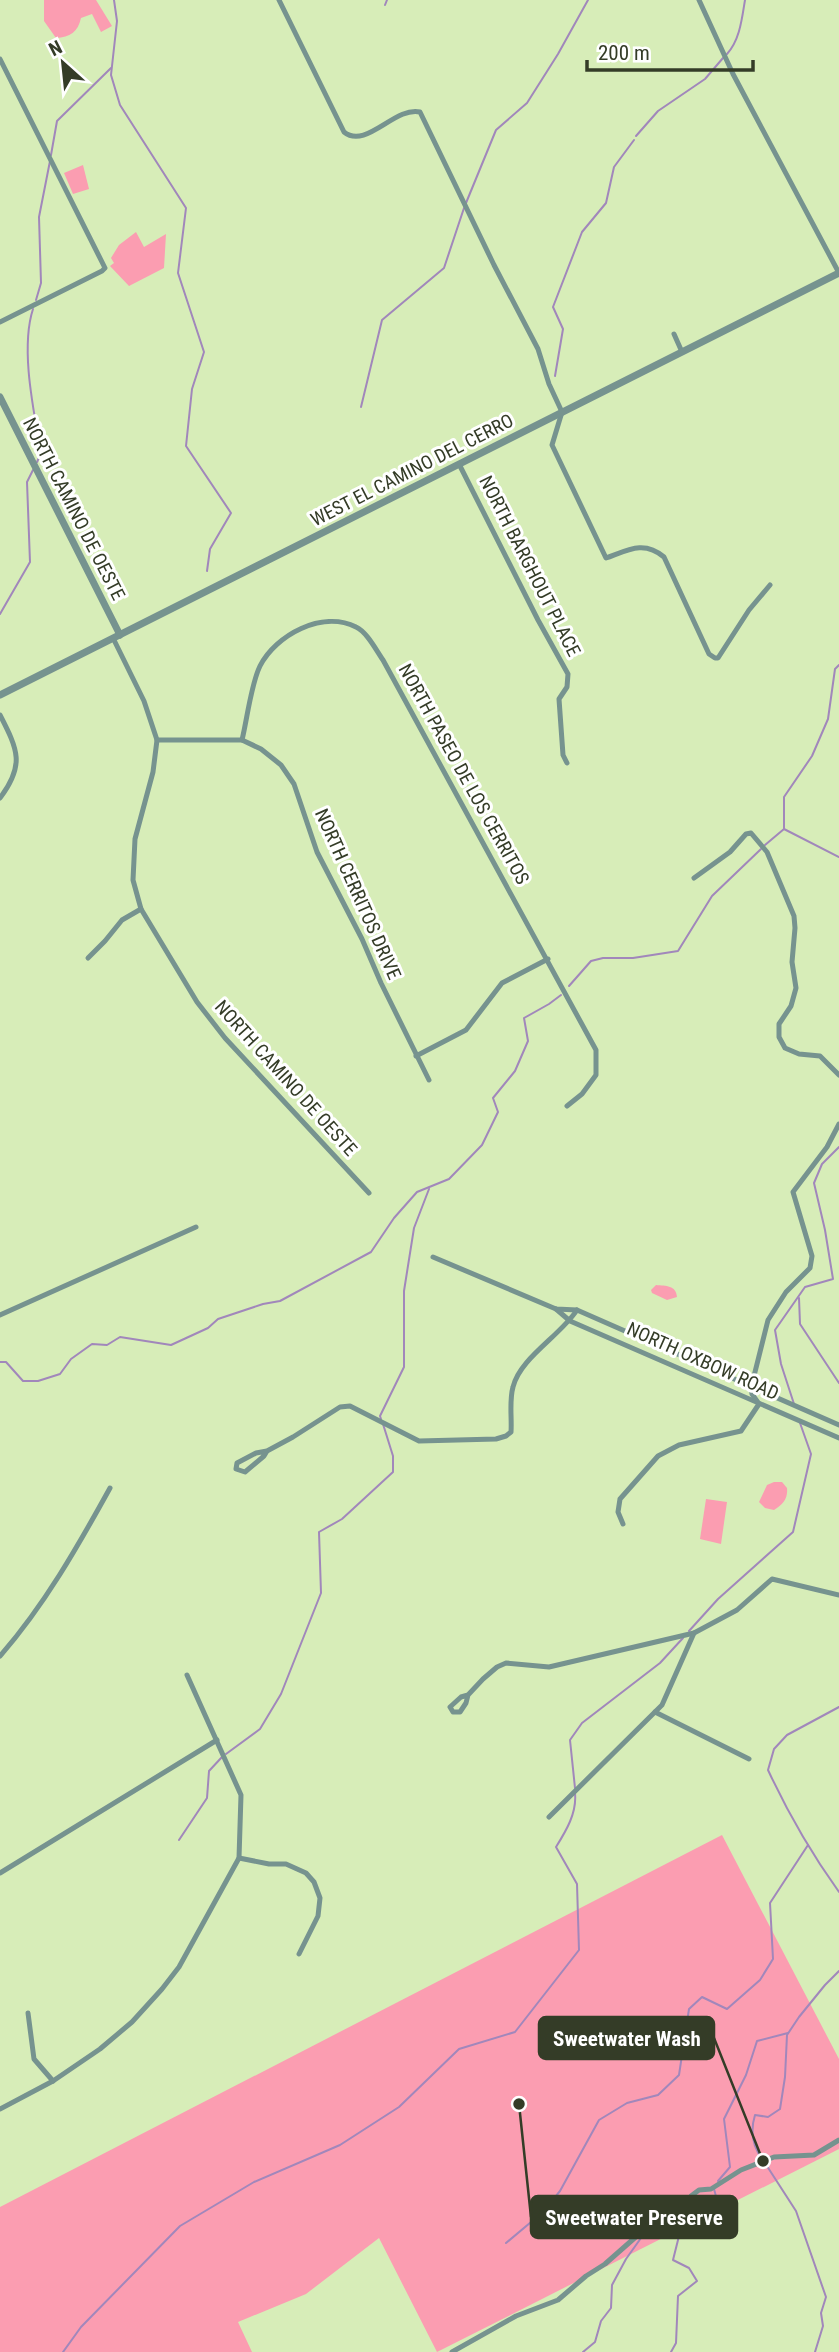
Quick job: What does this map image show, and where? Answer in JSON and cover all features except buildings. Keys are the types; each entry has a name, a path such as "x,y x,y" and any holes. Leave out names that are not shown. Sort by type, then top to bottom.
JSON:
{"street":[{"path":"279,0 344,132 350,137 358,138 414,110 420,112 538,349 549,384 562,412 552,445 606,558 640,546 649,547 664,557 711,656 718,658 749,610 771,585"},
{"path":"699,0 729,65 839,273"},
{"path":"0,59 105,268 0,322"},
{"name":"WEST EL CAMINO DEL CERRO","path":"0,695 839,273"},
{"path":"674,334 682,352"},
{"name":"NORTH CAMINO DE OESTE","path":"0,397 117,636 157,740 153,772 135,839 133,880 141,909 197,1002 225,1038 369,1193"},
{"name":"NORTH BARGHOUT PLACE","path":"459,464 535,615 568,674 567,687 559,699 562,755 567,763"},
{"name":"NORTH PASEO DE LOS CERRITOS","path":"242,740 259,669 269,651 283,638 321,622 340,621 359,628 383,660 596,1050 596,1076 582,1094 567,1106"},
{"path":"0,715 17,754 15,774 0,798"},
{"name":"NORTH CERRITOS DRIVE","path":"157,740 242,740 261,749 281,765 294,784 317,852 429,1080"},
{"path":"694,878 730,852 746,834 751,833 760,841 793,916 795,928 792,962 796,988 791,1006 779,1024 779,1037 785,1048 799,1054 820,1056 839,1075"},
{"path":"88,958 122,920 141,909"},
{"path":"416,1056 466,1030 502,984 548,959"},
{"path":"623,1524 618,1512 620,1499 658,1456 679,1444 741,1431 759,1404 751,1388 768,1320 786,1292 810,1268 812,1256 793,1192 827,1147 839,1124"},
{"path":"0,1315 196,1227"},
{"name":"NORTH OXBOW ROAD","path":"433,1257 556,1309 570,1321 839,1438"},
{"name":"NORTH OXBOW ROAD","path":"556,1309 576,1310 839,1425"},
{"path":"267,1451 245,1472 236,1469 237,1463 245,1458 267,1451 340,1407 350,1406 419,1441 496,1439 506,1436 511,1432 513,1387 528,1361 570,1321 576,1310"},
{"path":"0,1656 56,1578 110,1488"},
{"path":"468,1695 497,1667 506,1663 549,1667 694,1633 737,1610 772,1579 839,1595"},
{"path":"549,1816 662,1705 694,1633"},
{"path":"0,2109 52,2081 100,2049 132,2022 179,1967 239,1858 241,1795 187,1675"},
{"path":"655,1712 749,1759"},
{"path":"0,1873 217,1740"},
{"path":"239,1858 269,1864 286,1864 306,1873 314,1882 320,1898 318,1916 299,1954"},
{"path":"28,2013 34,2059 52,2081"},
{"path":"452,2352 516,2316 558,2300 638,2235 656,2224 681,2218 691,2196 699,2190 711,2189 741,2170 774,2157 814,2155 839,2140"}],"shaded area":[{"path":"44,0 96,0 112,26 101,32 92,14 81,18 73,33 56,38 44,21"},
{"path":"83,165 89,189 73,194 64,173"},
{"path":"136,232 144,247 166,234 164,268 129,286 110,266 114,263 111,258 119,245"},
{"path":"656,1285 673,1288 677,1297 667,1300 652,1293 651,1290"},
{"path":"782,1482 787,1488 787,1495 774,1510 765,1508 759,1502 767,1485"},
{"path":"706,1499 727,1502 721,1544 700,1539"},
{"path":"722,1835 839,2059 839,2149 437,2352 379,2238 306,2294 238,2322 252,2352 0,2352 0,2207"}],"waterway":[{"path":"114,0 117,21 111,75 120,105 186,208 178,273 204,352 192,389 186,446 231,513 210,549 207,571"},
{"path":"385,5 387,0"},
{"path":"466,203 496,130 527,103 588,0"},
{"path":"727,54 738,36 745,0"},
{"path":"636,136 658,111 705,79 723,58"},
{"path":"51,155 57,121 111,68"},
{"path":"555,376 563,329 553,307 582,232 606,203 614,167 634,140"},
{"path":"36,300 41,283 39,217 50,161"},
{"path":"361,407 382,320 444,268 464,208"},
{"path":"33,309 29,325 28,361 41,453 37,462"},
{"path":"0,614 30,562 27,482 33,470"},
{"path":"765,845 784,829 784,797 812,756 828,719 835,669 839,665"},
{"path":"784,829 839,857"},
{"path":"569,986 591,961 678,951 712,896 761,849"},
{"path":"0,1362 6,1362 23,1381 38,1381 60,1374 71,1359 92,1344 107,1345 120,1337 171,1345 208,1328 218,1319 280,1301 371,1252 394,1218 417,1192 449,1179 482,1145 498,1112 493,1098 515,1071 528,1041 524,1018 561,995"},
{"path":"794,1404 781,1364 775,1330 805,1287 833,1279 814,1183 822,1164 839,1147"},
{"path":"381,1419 380,1416 404,1367 404,1291 414,1228 429,1189"},
{"path":"799,1298 800,1324 839,1383"},
{"path":"689,1631 718,1599 793,1532 811,1454 800,1423"},
{"path":"226,1754 260,1729 281,1694 321,1593 319,1532 342,1519 393,1472 393,1456 383,1424"},
{"path":"575,1788 570,1740 582,1723 660,1663 683,1638"},
{"path":"839,1707 787,1735 774,1749 768,1770 800,1832 839,1892"},
{"path":"179,1840 207,1798 209,1771 222,1757"},
{"path":"63,2352 81,2327 180,2226 254,2182 340,2145 399,2107 459,2049 515,2032 579,1950 577,1884 556,1847 573,1815 575,1793"},
{"path":"506,2243 543,2212 560,2191 599,2120 627,2103 658,2095 679,2075 689,2009 702,1997 727,2009 760,1980 773,1959 770,1903 808,1845"},
{"path":"762,2159 754,2143 753,2121 755,2115 768,2117 780,2109 787,2035 839,1971"},
{"path":"718,2181 730,2167 724,2119 746,2075 757,2041 788,2033"},
{"path":"765,2163 796,2211 826,2297 821,2313 823,2326 815,2352"},
{"path":"671,2352 676,2343 678,2296 697,2281 689,2268 673,2260 679,2236 718,2221 720,2211 714,2189"},
{"path":"583,2352 595,2342 601,2321 611,2308 612,2285 641,2238 663,2230 677,2235"}],"place":[{"name":"Sweetwater Preserve","path":"519,2104"},
{"name":"Sweetwater Wash","path":"763,2161"}]}
